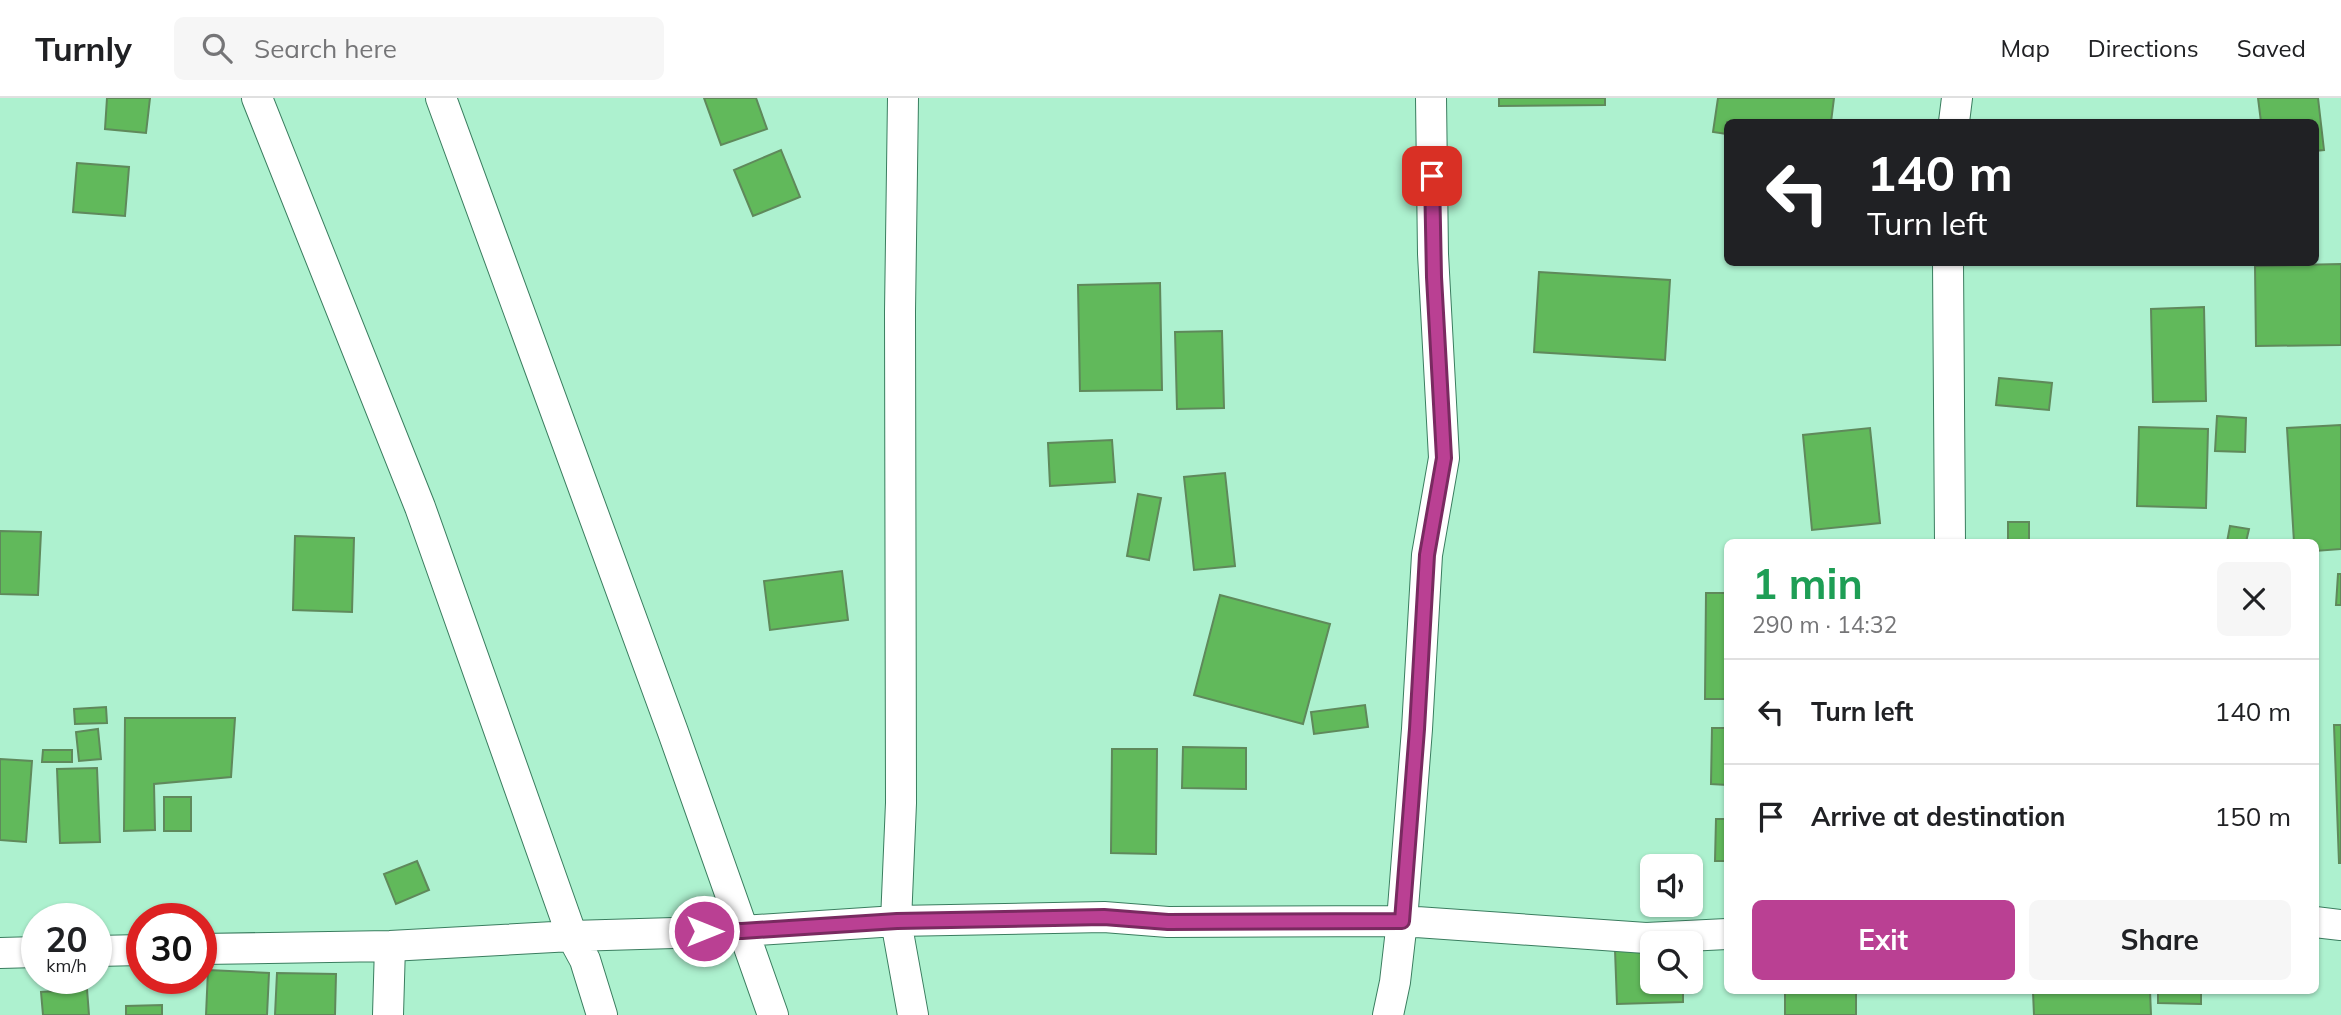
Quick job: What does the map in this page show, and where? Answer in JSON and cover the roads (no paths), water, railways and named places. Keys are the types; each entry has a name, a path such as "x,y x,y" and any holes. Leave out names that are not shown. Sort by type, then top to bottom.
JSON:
{"street":[{"path":"257,98 420,508 572,936 585,960 602,1015"},
{"path":"441,98 673,732 773,1015"},
{"path":"903,98 900,312 901,803 897,921 913,1015"},
{"path":"1388,1015 1402,921 1427,555 1444,458 1433,254 1431,98"},
{"path":"1954,119 1957,98"},
{"path":"1948,266 1950,539"},
{"path":"217,949 390,946 572,936 742,931 897,921 1104,917 1168,922 1402,921 1646,938 1724,934"},
{"path":"2319,922 2341,925"},
{"path":"388,1015 390,946"},
{"path":"0,953 21,952"}]}
